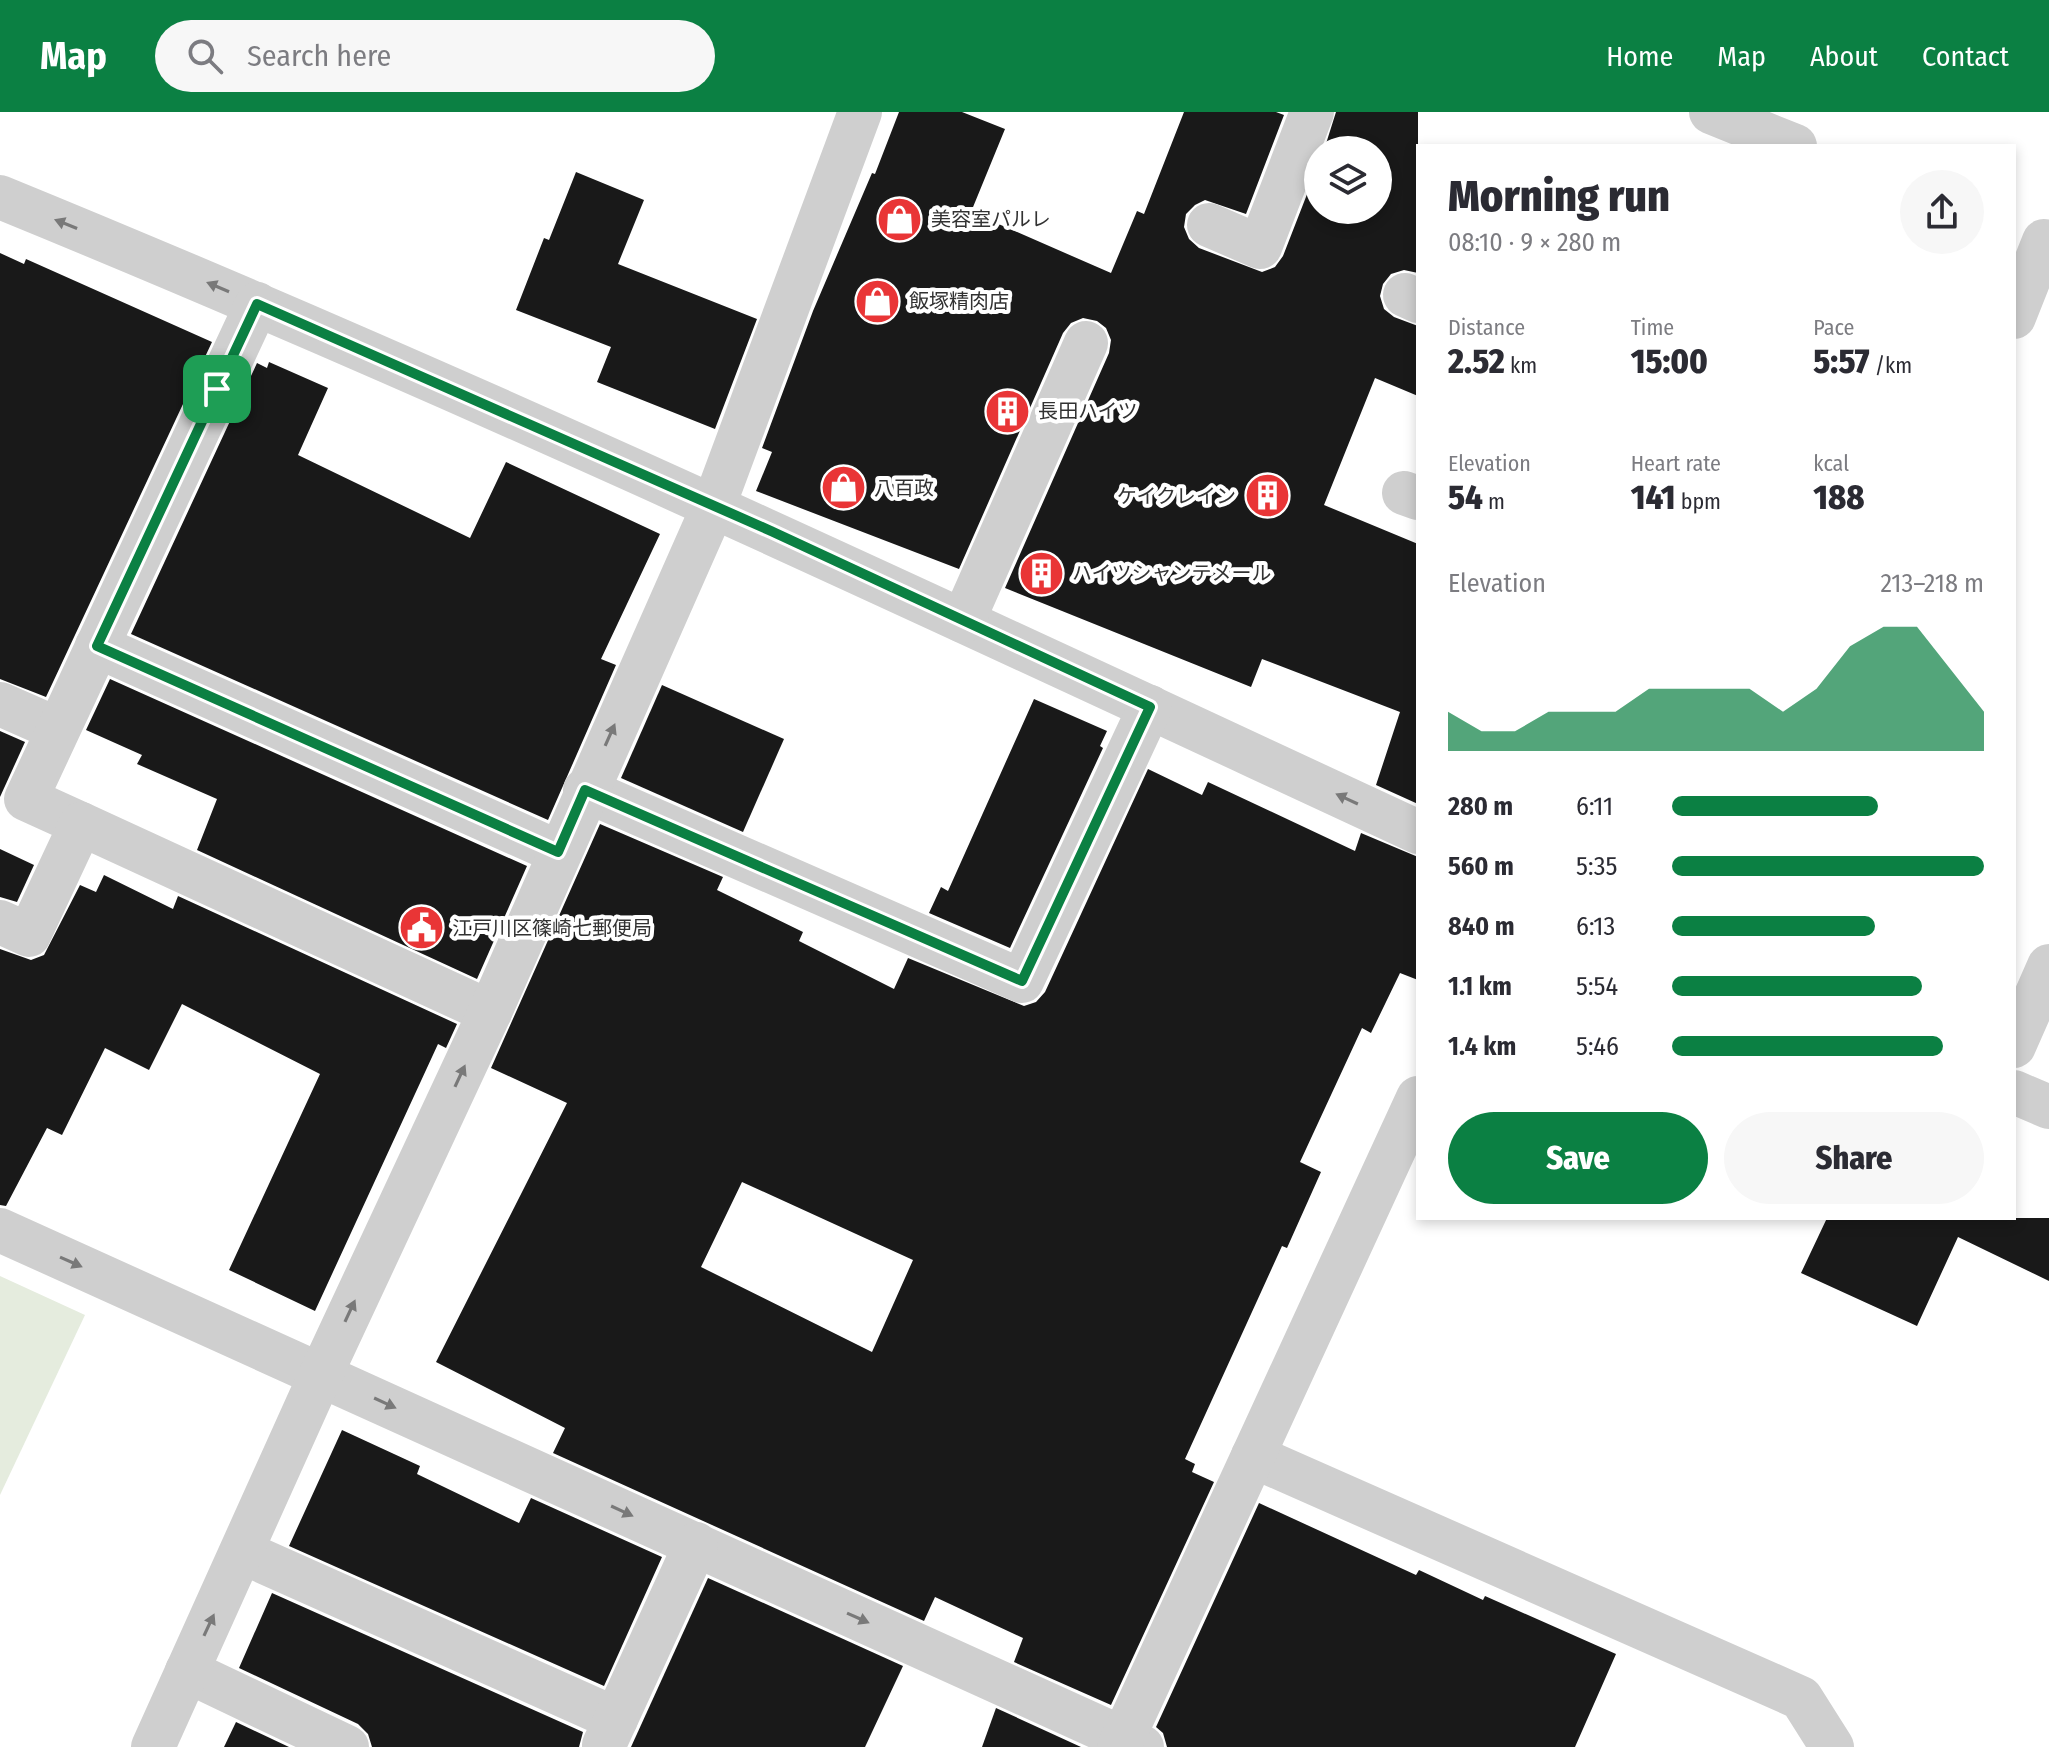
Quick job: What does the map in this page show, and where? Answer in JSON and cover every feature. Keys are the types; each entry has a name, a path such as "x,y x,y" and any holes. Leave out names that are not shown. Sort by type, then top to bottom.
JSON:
{"street":[{"path":"153,1747 321,1374 490,1012 585,790 714,505 860,112"},
{"path":"1209,225 1260,247 1312,112"},
{"path":"1711,112 1781,136"},
{"path":"0,197 257,304 714,505 1416,831"},
{"path":"2016,310 2036,238"},
{"path":"257,304 26,799 490,1012"},
{"path":"963,621 1086,343"},
{"path":"97,646 558,852"},
{"path":"0,704 57,729"},
{"path":"585,790 1022,981 1150,707"},
{"path":"0,922 29,935 81,824"},
{"path":"2016,1041 2049,966"},
{"path":"2016,1093 2049,1107"},
{"path":"0,1230 696,1544 1128,1744 1253,1456 1416,1102"},
{"path":"1253,1456 1801,1698 1832,1747"},
{"path":"242,1552 610,1733 696,1544"},
{"path":"187,1671 347,1747"}],"shaded area":[{"path":"0,1276 85,1315 0,1495"}],"building":[{"path":"899,112 962,112 1005,129 971,212 1111,273 1137,211 1144,214 1184,112 1276,112 1284,115 1246,214 1205,200 1186,214 1184,227 1189,239 1199,248 1262,272 1275,267 1283,256 1304,202 1304,224 1392,224 1392,136 1328,136 1336,112 1418,112 1416,273 1404,270 1391,274 1383,284 1380,296 1384,309 1394,317 1416,325 1416,395 1375,378 1324,505 1416,543 1416,803 1376,785 1400,712 1262,659 1251,687 1005,588 1109,353 1111,340 1106,328 1097,321 1083,318 1071,323 1063,333 959,569 756,491 772,452 762,448 813,311 872,173 875,174"},
{"path":"576,172 644,200 618,264 757,319 715,429 597,382 611,347 516,310 544,238 549,240"},
{"path":"0,253 24,264 26,259 212,342 46,697 0,679"},
{"path":"269,362 328,388 298,455 470,538 506,462 660,534 601,659 616,665 548,820 131,634 257,363 267,368"},
{"path":"110,679 527,866 477,979 197,850 217,799 137,764 142,755 86,730"},
{"path":"662,685 784,739 743,832 621,778"},
{"path":"1034,699 1107,731 1100,746 1103,748 1010,948 929,913 941,887 948,891"},
{"path":"0,731 25,742 0,797"},
{"path":"1148,769 1202,795 1208,782 1355,851 1361,833 1416,856 1416,979 1400,973 1371,1033 1362,1028 1300,1162 1321,1172 1287,1248 1282,1246 1185,1459 1195,1464 1192,1472 1214,1482 1111,1705 1014,1662 1023,1638 935,1597 924,1621 553,1453 565,1428 436,1362 567,1103 491,1068 600,824 723,877 717,890 803,932 799,941 894,989 908,958 1024,1006 1036,1002 1045,992","holes":["742,1182 913,1260 872,1352 701,1267"]},
{"path":"0,849 34,865 17,902 0,897"},
{"path":"104,875 173,909 178,896 457,1024 446,1048 438,1044 315,1311 229,1270 320,1074 182,1004 149,1070 105,1048 62,1135 47,1128 6,1206 0,1205 0,949 31,960 44,955 80,885 96,892"},
{"path":"2049,1218 2049,1281 1958,1237 1917,1326 1801,1273 1826,1220"},
{"path":"342,1430 420,1466 417,1474 519,1523 531,1498 662,1557 604,1686 289,1546"},
{"path":"1259,1503 1416,1575 1419,1570 1483,1600 1485,1596 1616,1654 1575,1747 1167,1747 1163,1733 1156,1727"},
{"path":"708,1578 903,1666 865,1747 631,1747"},
{"path":"272,1593 583,1732 579,1747 372,1747 368,1734 358,1724 239,1668"},
{"path":"996,1708 1081,1747 982,1747"},
{"path":"236,1722 289,1747 224,1747"}],"place":[{"name":"美容室パルレ","path":"900,219"},
{"name":"飯塚精肉店","path":"878,301"},
{"name":"長田ハイツ","path":"1007,411"},
{"name":"八百政","path":"843,488"},
{"name":"ケイクレイン","path":"1267,496"},
{"name":"ハイツシャンテメール","path":"1041,573"},
{"name":"江戸川区篠崎七郵便局","path":"421,928"}],"route":[{"path":"257,304 771,531 1150,707 1022,981 585,790 558,852 97,646 217,389 257,304"}]}
